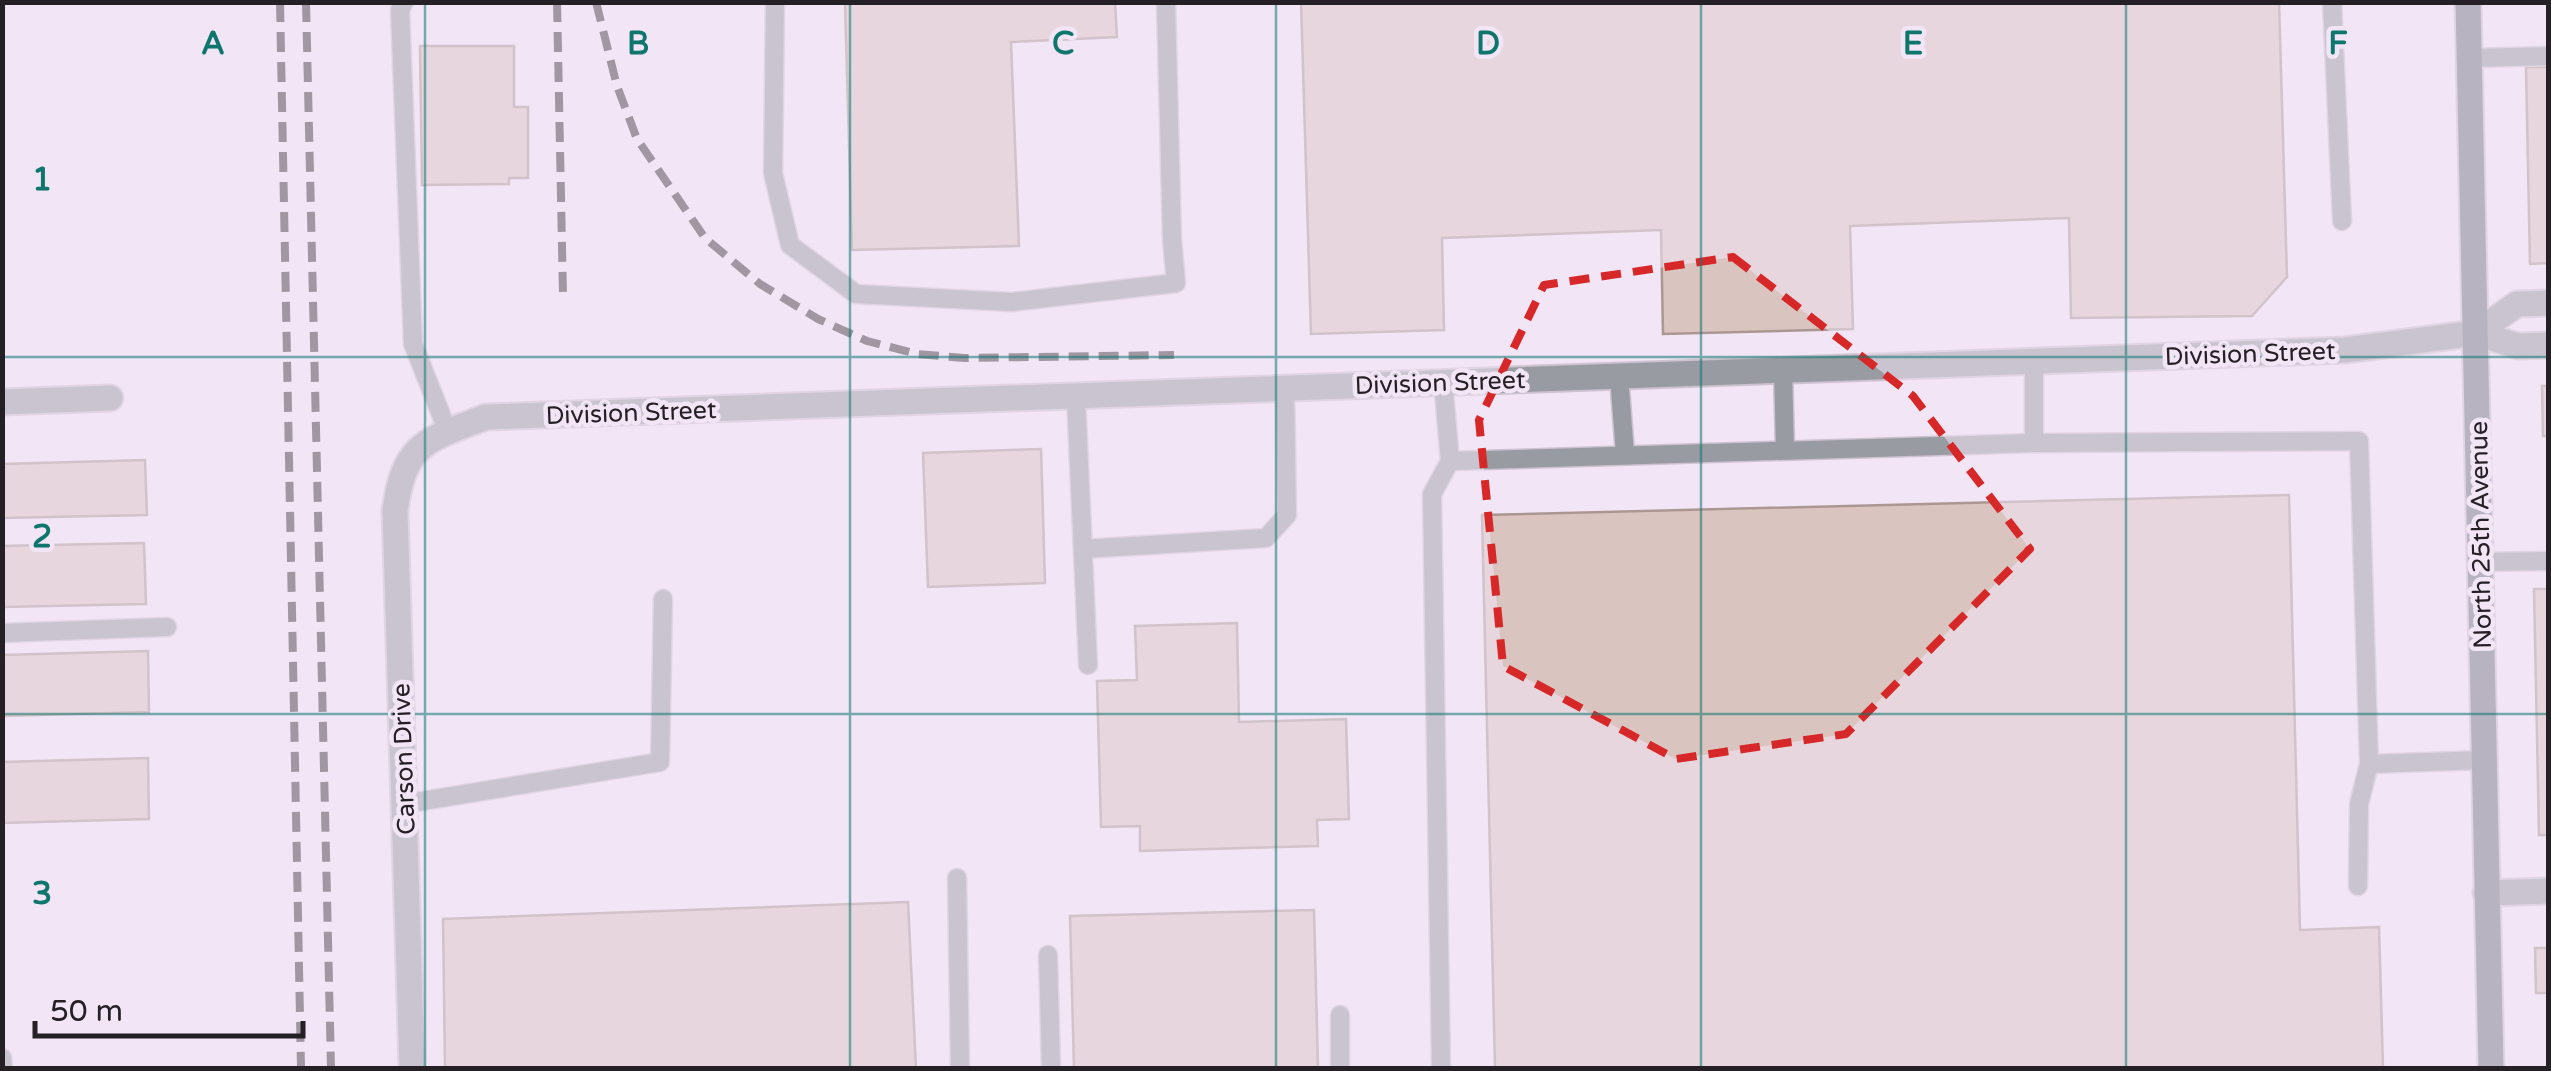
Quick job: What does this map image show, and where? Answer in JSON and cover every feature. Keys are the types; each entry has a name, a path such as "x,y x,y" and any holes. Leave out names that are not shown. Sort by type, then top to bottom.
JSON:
{"main road":[{"name":"North 25th Avenue","path":"2468,2 2491,1068"}],"street":[{"name":"Division Street","path":"2476,333 2517,304 2548,304"},
{"name":"Division Street","path":"412,453 448,432 486,418 2345,350 2476,333 2518,346 2548,345"},
{"path":"2,402 110,398"},
{"name":"Carson Drive","path":"412,453 399,480 395,510 412,1068"},
{"path":"2486,892 2548,891"}],"lane":[{"path":"404,2 400,10 413,344 448,432"},
{"path":"775,2 772,173 790,245 856,294 1012,302 1176,282 1166,2"},
{"path":"2332,2 2342,220"},
{"path":"2469,58 2548,56"},
{"path":"2034,360 2034,442"},
{"path":"1783,370 1785,448"},
{"path":"1619,376 1625,454"},
{"path":"1441,1068 1432,494 1450,461 1443,381"},
{"path":"1084,549 1266,538 1287,515 1285,390"},
{"path":"1076,396 1088,665"},
{"path":"1450,461 2034,442 2358,441 2369,764 2359,804 2358,886"},
{"path":"2480,562 2548,561"},
{"path":"404,804 660,762 663,599"},
{"path":"2,633 167,627"},
{"path":"2369,764 2484,760"},
{"path":"957,878 960,1068"},
{"path":"1048,954 1051,1068"},
{"path":"1340,1016 1340,1068"},
{"path":"2,1058 3,1068"}],"highlighted area":[{"path":"1733,257 1913,396 2030,549 1846,734 1676,759 1503,666 1479,420 1544,285"}],"building":[{"path":"845,2 1115,2 1117,37 1011,42 1019,246 852,250"},
{"path":"1301,2 2279,2 2287,277 2252,316 2071,318 2069,218 1850,226 1853,329 1663,334 1661,230 1442,238 1444,330 1311,334"},
{"path":"420,46 514,46 514,107 528,107 528,178 509,178 509,184 422,185"},
{"path":"2526,67 2548,67 2548,263 2530,264"},
{"path":"2542,386 2548,386 2548,436 2543,436"},
{"path":"1041,449 1045,583 928,587 923,453"},
{"path":"145,460 147,515 2,518 2,464"},
{"path":"2289,495 2300,930 2379,927 2383,1068 1495,1068 1482,515"},
{"path":"144,543 146,604 2,607 2,546"},
{"path":"2534,589 2548,589 2548,835 2539,835"},
{"path":"1237,623 1239,722 1346,719 1349,819 1317,820 1318,846 1140,851 1140,826 1101,827 1097,681 1137,680 1135,626"},
{"path":"148,651 149,712 2,716 2,655"},
{"path":"148,758 149,819 2,823 2,762"},
{"path":"908,902 916,1068 445,1068 443,919"},
{"path":"1314,910 1318,1068 1074,1068 1070,916"},
{"path":"2535,948 2548,948 2548,993 2536,993"}],"railway":[{"path":"280,2 301,1068"},
{"path":"306,2 331,1068"},
{"path":"557,2 563,295"},
{"path":"596,2 617,86 637,139 705,238 760,284 818,319 867,341 917,354 964,358 1174,355"}]}
